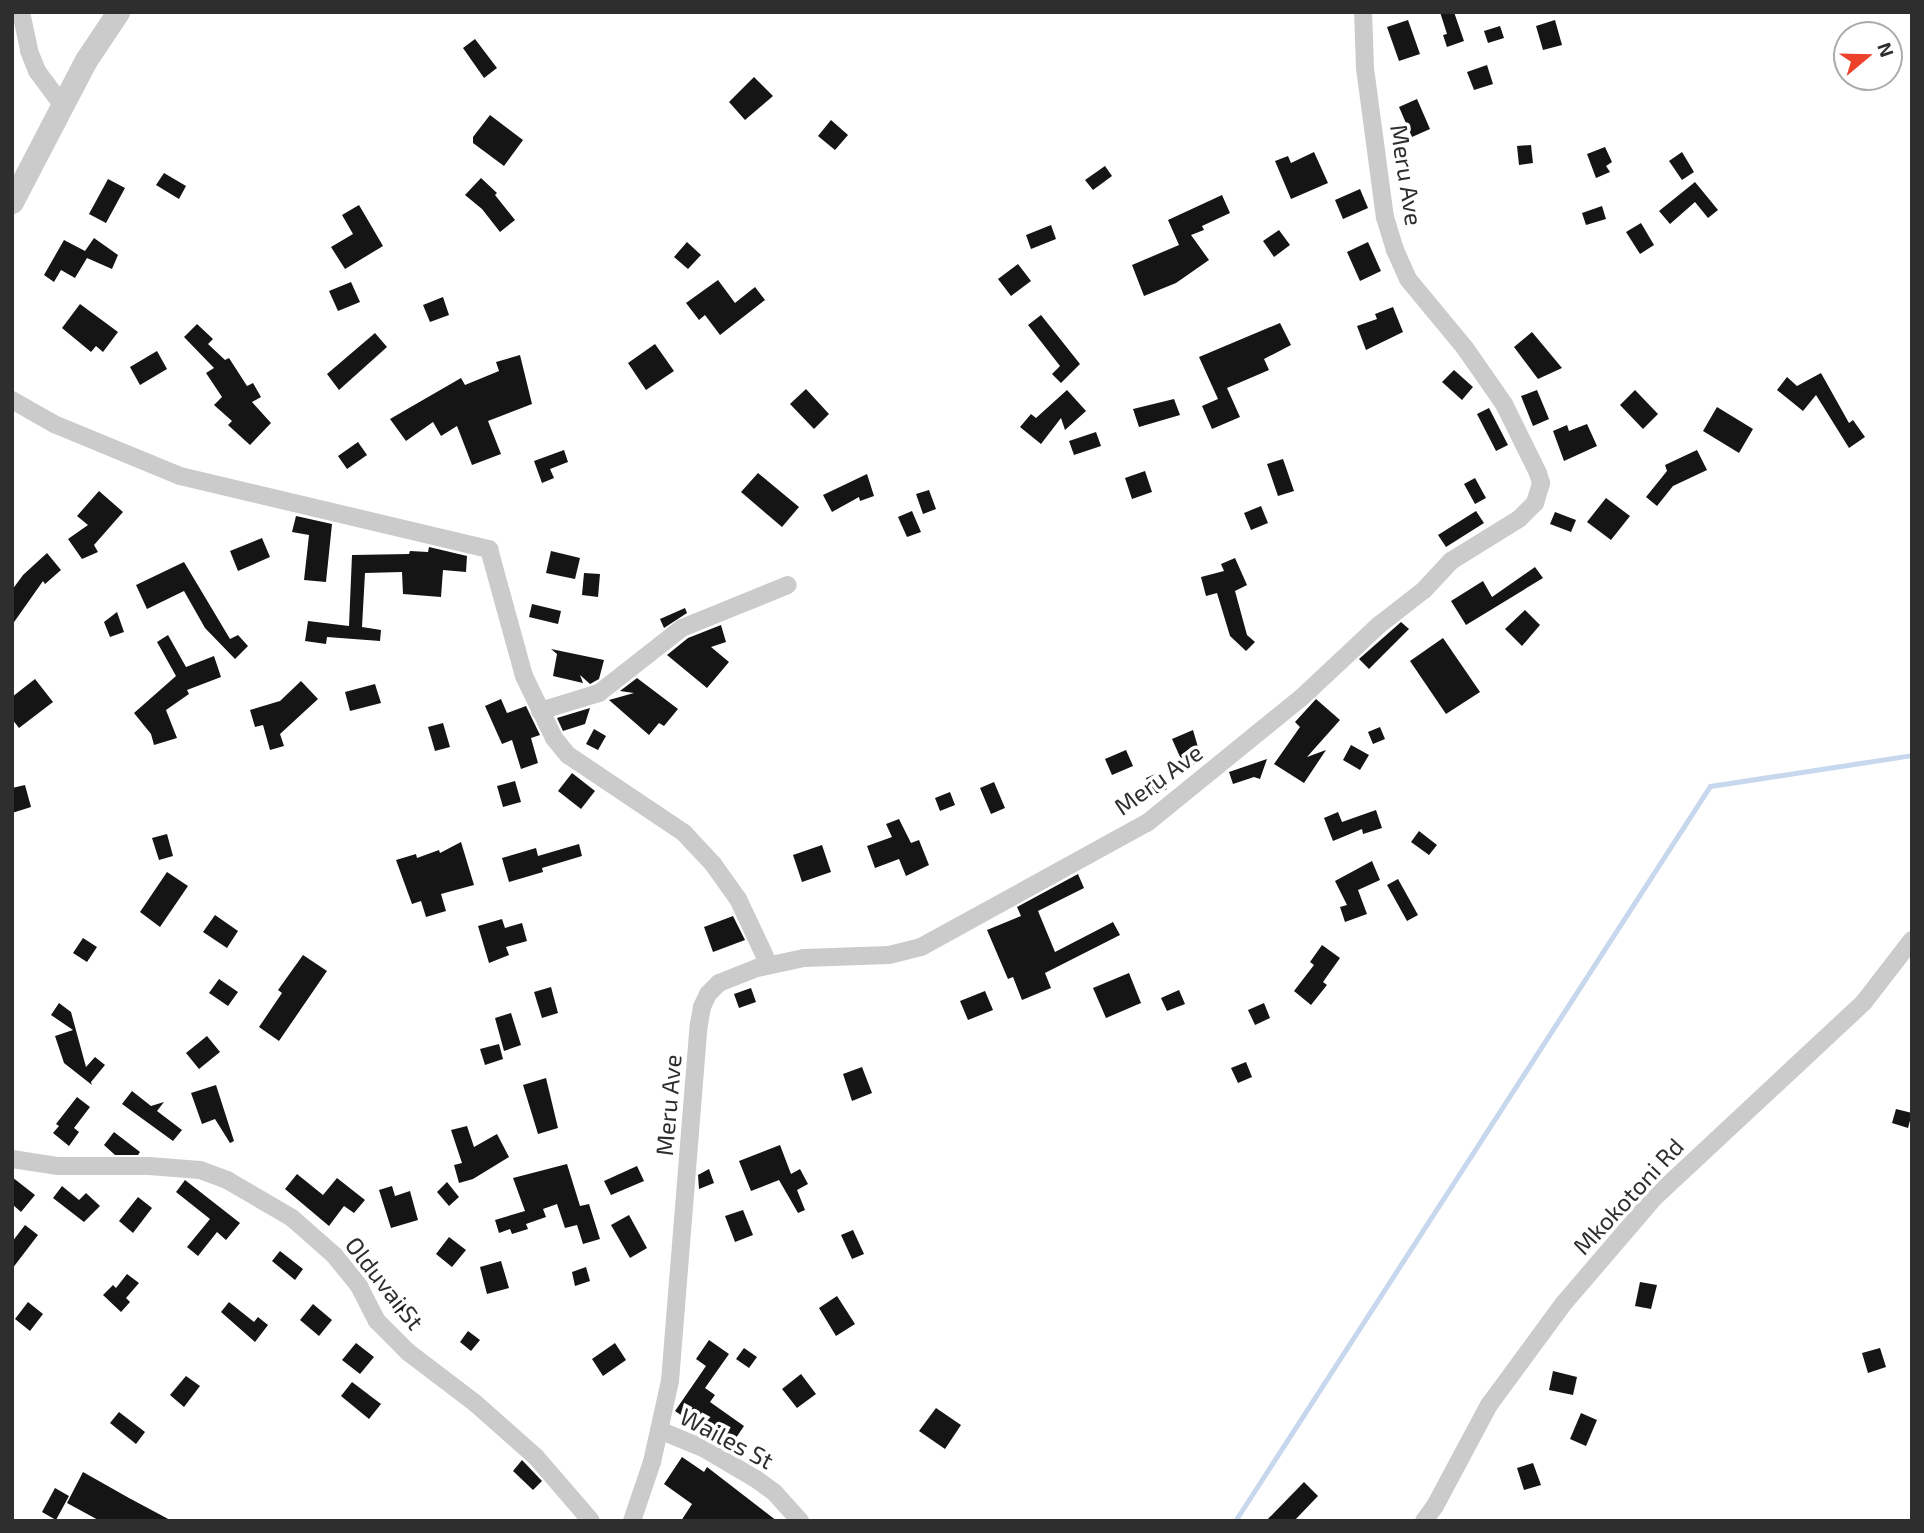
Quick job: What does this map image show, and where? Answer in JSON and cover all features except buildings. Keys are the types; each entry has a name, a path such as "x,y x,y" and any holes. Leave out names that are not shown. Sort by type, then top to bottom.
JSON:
{"street":[{"path":"22,12 29,51 37,71 63,106"},
{"name":"Meru Ave","path":"632,1521 659,1430 670,1381 702,1007 719,983 769,965 804,958 904,953 921,947 1147,823 1301,698 1379,625 1424,590 1451,561 1519,519 1535,503 1541,483 1538,473 1504,404 1465,348 1408,279 1395,250 1385,218 1365,68 1363,12"},
{"path":"12,202 86,60 114,14"},
{"path":"12,400 54,424 180,476 485,547 492,554 524,676 554,738 568,755 684,833 713,864 738,899 769,965"},
{"path":"540,711 599,693 682,628 788,585"},
{"name":"Mkokotoni Rd","path":"1424,1521 1489,1405 1564,1303 1654,1198 1864,1002 1912,940"},
{"name":"Olduvai St","path":"12,1159 58,1166 149,1166 200,1170 227,1180 292,1218 334,1255 359,1286 372,1314 408,1352 475,1402 536,1457 591,1521"},
{"name":"Wailes St","path":"659,1430 705,1448 756,1479 774,1492 800,1521"}],"waterway":[{"path":"1235,1521 1710,786 1912,755"}]}
